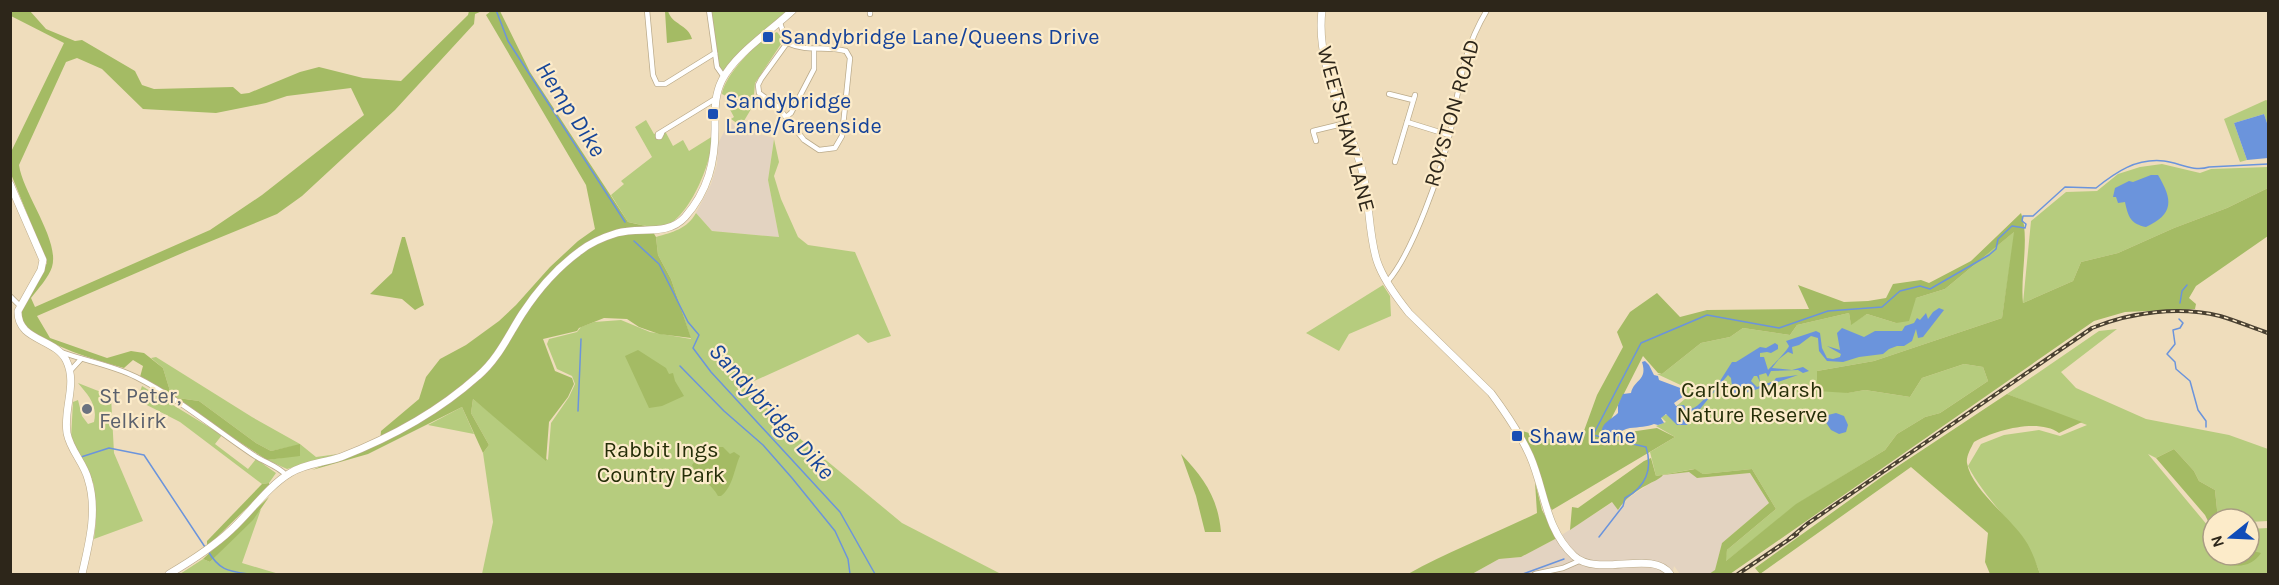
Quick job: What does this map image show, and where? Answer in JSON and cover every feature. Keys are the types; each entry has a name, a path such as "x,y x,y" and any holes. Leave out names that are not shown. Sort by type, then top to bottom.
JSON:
{"street":[{"path":"647,10 653,75 657,84 664,84 715,53"},
{"path":"710,10 718,70 724,77"},
{"path":"169,574 207,550 231,531 286,475 302,467 342,456 370,444 432,412 462,389 492,362 523,312 559,268 591,243 617,233 672,227 686,216 706,184 711,171 714,154 716,99 724,77 751,47 793,10"},
{"name":"WEETSHAW LANE","path":"1322,10 1321,36 1325,62 1362,169 1374,247 1378,263 1388,281"},
{"name":"ROYSTON ROAD","path":"1388,281 1395,272 1417,227 1449,135 1464,58 1487,10"},
{"path":"780,23 787,43 814,51 823,48 846,51 850,58 842,136 835,148 819,150 804,140 786,117 758,90 761,80 787,43"},
{"path":"786,117 791,113 814,69 814,51"},
{"path":"1389,94 1414,98 1395,162"},
{"path":"662,133 716,99"},
{"path":"1407,122 1449,135"},
{"path":"1316,141 1313,131 1346,123"},
{"path":"10,184 44,260 41,270 20,306 19,322 32,336 81,359 110,366 143,381 224,432 256,456 281,469 286,475"},
{"path":"1388,281 1408,313 1491,393 1501,406 1531,457 1542,499 1556,530 1579,561"},
{"path":"10,296 20,306"},
{"path":"62,351 70,370 67,433 88,478 91,499 89,541 82,574"},
{"path":"70,370 81,359"},
{"path":"1535,574 1563,568 1579,561 1595,564 1649,563 1659,566 1670,574"}],"shaded area":[{"path":"730,121 738,129 774,138 768,180 779,237 712,231 696,213 711,184 717,164 718,143"},
{"path":"1689,472 1698,478 1750,473 1769,503 1722,543 1715,571 1709,574 1680,574 1674,566 1673,571 1662,574 1472,574 1499,559 1521,557 1557,538 1613,502 1618,510 1625,500 1663,475"}],"green space":[{"path":"11,11 30,11 46,29 75,41 82,40 135,71 142,85 154,89 233,87 241,94 319,67 363,78 401,81 468,15 469,11 482,11 475,14 474,24 395,110 302,196 277,214 37,316 50,338 107,358 131,351 144,353 163,368 170,391 178,398 199,401 256,443 271,451 300,444 300,456 267,460 140,377 143,366 133,360 124,368 62,347 25,329 19,312 47,263 11,174 10,154 64,43 11,16","holes":["77,58 102,69 143,109 216,113 266,103 287,96 351,88 364,115 262,195 210,230 35,307 31,298 51,271 53,256 51,244 19,165 66,62"]},
{"path":"491,11 500,11 530,72 628,222 650,227 656,237 658,255 671,279 691,338 659,334 639,327 627,319 604,318 579,328 577,331 543,339 555,371 572,378 574,384 568,397 549,422 546,461 473,399 471,413 489,445 483,453 462,407 368,454 312,470 380,442 381,431 419,399 426,377 440,359 466,345 499,321 550,267 595,229 586,185 486,15"},
{"path":"665,11 668,11 673,19 687,30 692,39 667,43"},
{"path":"709,11 793,11 751,47 724,77 720,73"},
{"path":"777,32 782,38 781,44 755,83 754,95 757,99 741,126 731,119 734,117 727,104 726,96 722,94 724,86 744,58 761,42"},
{"path":"2268,101 2268,126 2264,114 2234,123 2247,160 2240,162 2224,119"},
{"path":"646,120 654,134 664,129 673,146 683,140 689,151 713,136 712,147 703,174 689,203 671,223 661,227 628,222 611,195 624,184 621,181 652,157 635,127"},
{"name":"Rabbit Ings Country Park","path":"774,139 779,162 774,176 781,199 798,237 808,245 855,252 891,336 868,343 858,334 743,386 798,437 902,523 1001,574 482,574 493,522 483,453 489,445 471,413 473,399 548,460 551,423 575,384 572,376 557,369 547,344 549,339 577,332 581,327 594,322 621,320 650,332 691,339 671,279 658,255 656,237 684,226 696,213 712,231 779,237 768,180"},
{"path":"2162,164 2200,173 2211,169 2268,167 2268,188 2227,208 2118,253 2081,262 2073,281 2023,303 2031,221 2066,192 2097,191 2118,174 2140,167"},
{"path":"2268,188 2268,236 2196,286 2189,298 2196,304 2195,309 2125,312 2094,321 1730,574 1709,574 1715,570 1722,543 1769,503 1750,473 1697,478 1689,472 1663,475 1634,493 1618,510 1612,502 1570,530 1572,507 1578,508 1651,458 1656,476 1695,469 1703,474 1752,469 1776,509 1727,550 1726,561 1796,504 1885,450 1897,434 1925,417 1940,413 1988,381 1983,367 1964,364 1922,378 1910,397 1865,390 1848,393 1817,391 1817,371 1874,361 2002,318 2014,232 1945,289 1916,298 1909,321 1896,323 1867,314 1851,325 1849,313 1797,325 1790,335 1743,328 1730,337 1701,343 1662,374 1658,373 1643,356 1605,431 1616,434 1657,428 1675,437 1552,510 1545,499 1519,430 1571,445 1581,439 1597,395 1623,347 1617,332 1630,312 1657,293 1680,317 1707,310 1809,309 1798,285 1844,302 1886,298 1893,284 1921,280 1929,283 1971,261 2021,213 2025,233 2023,303 2073,281 2081,262 2118,253 2227,208"},
{"name":"Carlton Marsh Nature Reserve","path":"2015,231 2002,318 1874,361 1817,371 1847,393 1865,390 1910,397 1922,378 1964,364 1983,367 1988,381 1940,413 1925,417 1897,434 1885,450 1797,504 1725,562 1727,550 1776,509 1752,469 1703,474 1694,469 1656,476 1650,452 1675,437 1656,426 1666,422 1660,416 1666,415 1686,398 1687,388 1657,374 1662,374 1701,343 1730,337 1743,328 1790,335 1797,325 1849,313 1851,324 1867,314 1896,323 1916,298 1945,289"},
{"path":"402,237 405,237 424,305 415,310 402,299 370,294 392,273"},
{"path":"1383,285 1390,296 1391,316 1349,334 1339,351 1306,333"},
{"path":"2117,329 2061,372 2076,388 2146,419 2229,435 2268,449 2268,521 2261,521 2261,507 2217,507 2215,490 2199,481 2194,471 2174,449 2156,458 2148,454 2201,518 2201,567 2261,567 2261,528 2268,528 2268,574 2040,574 2026,545 1976,480 1968,466 1981,444 2004,435 2039,430 2060,436 2087,425 2007,394 2099,331"},
{"path":"638,350 666,368 669,374 673,373 684,396 662,406 649,408 625,356"},
{"path":"156,357 300,444 316,457 338,454 287,469 267,460 281,458 299,445 271,451 256,443 199,401 178,398 170,391 163,368 151,358"},
{"path":"78,383 111,396 114,453 143,521 94,539 96,522 94,485 71,438 73,402 78,400 82,416 88,424 94,422 95,410"},
{"path":"142,386 222,435 215,444 248,469 256,459 276,473 269,483 262,484 180,422 137,400"},
{"path":"2007,394 2082,422 2059,433 2040,426 2029,426 1993,433 1974,442 1968,455 1967,463 1976,483 2019,531 2032,552 2040,574 1990,574 1985,562 1988,533 1911,467 1760,574 1755,568 1883,476"},
{"path":"462,407 474,434 428,425"},
{"path":"718,447 723,447 730,454 734,452 740,456 731,483 721,496 718,496 692,465 704,449 713,452"},
{"path":"2174,449 2194,471 2199,481 2215,490 2217,507 2201,507 2201,510 2156,458"},
{"path":"1181,454 1208,489 1217,509 1221,532 1205,532 1196,496"},
{"path":"1535,482 1542,510 1557,538 1521,557 1499,559 1472,574 1408,574 1537,513"},
{"path":"269,483 269,486 207,547 207,541 262,484"},
{"path":"269,497 253,520 210,562 203,559"},
{"path":"261,509 242,563 279,574 180,574 203,559 210,562"}],"water":[{"path":"2264,114 2268,126 2268,158 2247,160 2234,123"},
{"path":"2151,175 2158,175 2163,184 2168,206 2162,217 2146,227 2134,222 2129,216 2125,202 2118,203 2116,197 2113,197 2115,188 2129,181 2133,182"},
{"path":"1939,308 1944,310 1923,337 1918,338 1916,329 1912,341 1904,346 1889,349 1883,354 1843,362 1827,361 1819,351 1818,338 1811,336 1792,347 1793,354 1788,352 1772,368 1792,370 1803,367 1809,371 1803,373 1798,370 1771,371 1768,377 1766,373 1759,375 1760,382 1757,376 1754,376 1751,381 1757,387 1774,381 1776,378 1798,375 1739,397 1727,397 1732,386 1728,375 1696,413 1691,412 1691,409 1698,406 1713,392 1732,362 1736,362 1760,347 1766,348 1775,343 1778,345 1778,349 1771,353 1760,353 1760,357 1764,357 1768,370 1788,348 1786,341 1816,331 1820,333 1822,348 1827,358 1833,359 1840,357 1841,354 1827,346 1840,350 1837,333 1842,328 1864,337 1875,331 1902,331 1905,326 1914,323 1917,318 1920,320 1926,313 1928,319"},
{"path":"1645,361 1659,380 1683,389 1684,396 1674,403 1676,406 1684,405 1689,413 1689,423 1677,425 1666,414 1661,418 1664,423 1658,425 1630,428 1615,434 1602,435 1604,425 1618,413 1618,405 1623,394 1631,393 1642,376 1642,362"},
{"path":"1836,413 1844,416 1848,425 1846,432 1839,434 1831,430 1825,421 1828,415"}],"waterway":[{"name":"Hemp Dike","path":"496,10 508,41 625,222"},
{"path":"1599,537 1623,506 1625,498 1643,483 1648,470 1646,447 1593,435 1641,343 1707,315 1779,328 1828,311 1882,307 1900,291 1920,286 1930,289 1989,255 1996,249 1998,239 2012,226 2025,228 2026,224 2022,221 2023,216 2033,216 2065,187 2096,188 2135,164 2164,161 2197,168 2268,164"},
{"name":"Sandybridge Dike","path":"634,241 659,264 688,322 699,335 693,348 711,372 840,512 875,574"},
{"path":"2180,303 2182,291 2187,285"},
{"path":"2179,319 2183,323 2180,328 2173,330 2175,344 2167,354 2175,362 2176,369 2190,381 2198,410 2206,421 2206,427"},
{"path":"578,411 581,339"},
{"path":"680,366 724,411 763,445 792,478 835,531 848,559 850,574"},
{"path":"81,457 109,448 144,455 205,547"},
{"path":"208,551 220,566 248,574"},
{"path":"1523,574 1564,559"}],"railway":[{"path":"1789,539 1807,524 2092,328 2107,322 2155,312 2188,311 2220,316 2268,333"},
{"path":"1738,574 1797,534"}],"place":[{"name":"Sandybridge Lane/Queens Drive","path":"768,37"},
{"name":"Sandybridge Lane/Greenside","path":"713,114"},
{"name":"St Peter, Felkirk","path":"87,409"},
{"name":"Shaw Lane","path":"1517,436"}]}
